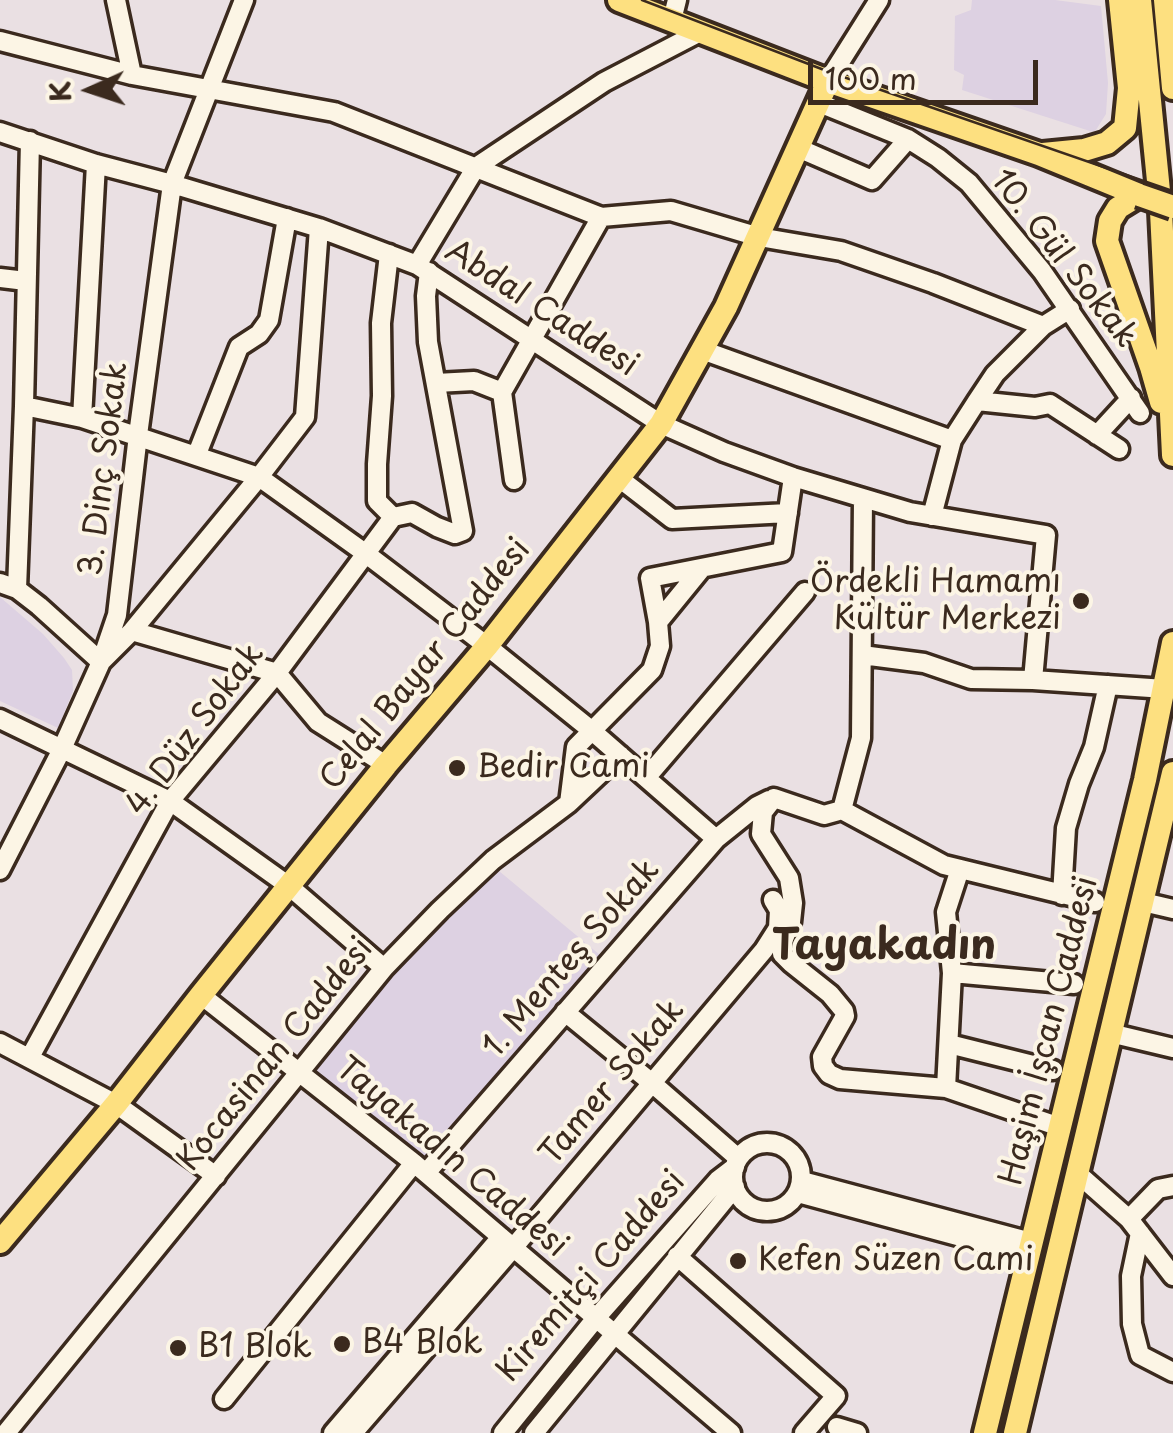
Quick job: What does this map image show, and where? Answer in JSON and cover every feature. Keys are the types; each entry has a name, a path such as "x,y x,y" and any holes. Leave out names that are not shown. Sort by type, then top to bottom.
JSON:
{"main road":[{"path":"619,0 675,10 702,31 823,92 1039,154 1167,209"},
{"path":"1039,154 1106,144 1125,128 1129,88 1120,0"},
{"path":"1140,0 1167,209 1173,455"},
{"path":"1165,0 1173,88"},
{"name":"Celal Bayar Caddesi","path":"0,1242 116,1104 662,424 726,307 823,92"},
{"path":"1139,195 1118,208 1110,221 1107,241 1151,368 1173,464"},
{"name":"Haşim İşcan Caddesi","path":"985,1433 1173,643"},
{"name":"Haşim İşcan Caddesi","path":"1014,1433 1173,772"},
{"path":"1029,1249 1056,1256"}],"street":[{"path":"116,0 132,75"},
{"name":"3. Dinç Sokak","path":"0,870 62,751 102,662 117,615 172,184 244,0"},
{"path":"823,92 878,0"},
{"path":"389,254 381,323 377,501 393,517 412,513 454,534 463,531 428,342 423,268 476,167 604,82 702,31"},
{"path":"0,41 132,75 334,112 600,217 671,210 759,238 841,252 933,282 1043,326"},
{"name":"10. Gül Sokak","path":"823,92 938,158 969,183 1012,232 1136,405 1097,435"},
{"name":"Abdal Caddesi","path":"0,132 319,228 423,268 662,424 724,452 910,512 1046,535 1033,680"},
{"path":"798,148 872,180 908,139"},
{"path":"30,141 24,406 8,586 102,662 305,417 319,228"},
{"path":"82,418 96,164"},
{"path":"514,480 502,392 600,217"},
{"path":"197,454 239,347 258,334 269,320 287,218"},
{"path":"0,278 26,281"},
{"path":"932,516 952,440 977,400 996,374 1043,326 1070,309"},
{"path":"702,350 952,440"},
{"path":"436,383 474,381 502,392"},
{"path":"977,400 1035,407 1050,404 1119,449"},
{"path":"24,406 82,418 259,476 486,646 591,730 716,840"},
{"path":"569,803 576,747 652,670 660,646 650,578 782,552 793,477"},
{"path":"620,478 672,519 788,513"},
{"path":"842,810 862,738 864,499"},
{"name":"4. Düz Sokak","path":"30,1057 170,801 277,673 393,517"},
{"path":"658,622 702,568"},
{"path":"646,778 804,592"},
{"path":"132,630 277,673 318,722 386,765"},
{"path":"862,655 924,663 971,679 1165,689"},
{"path":"1062,894 1066,828 1094,747 1108,685"},
{"path":"0,720 170,801 289,886 384,968"},
{"name":"Kocasinan Caddesi","path":"6,1433 384,968 493,860 569,803 620,755"},
{"path":"1060,1127 946,1088 829,1074 822,1057 843,1022 844,1011 830,994 782,954 791,922 789,878 761,834 763,812 774,798 824,815 842,810 944,865 1094,902"},
{"name":"1. Menteş Sokak","path":"224,1399 420,1168 565,1012 716,840 757,806 774,798"},
{"path":"946,1088 952,972 946,912 960,870"},
{"name":"Tamer Sokak","path":"333,1433 652,1083 764,950 778,928 779,910 774,900"},
{"path":"1143,902 1173,909"},
{"path":"952,972 1074,984"},
{"name":"Tayakadın Caddesi","path":"201,994 420,1168 732,1433"},
{"path":"565,1012 652,1083 736,1163"},
{"path":"1110,1034 1173,1048"},
{"path":"0,1043 116,1104 216,1176"},
{"path":"949,1044 1053,1070"},
{"path":"756,1144 779,1144 796,1158 800,1187 781,1209 758,1210 748,1205 734,1187 736,1163 756,1144"},
{"name":"Kiremitçi Caddesi","path":"503,1433 596,1318 736,1163"},
{"path":"1077,1172 1134,1226 1173,1276"},
{"path":"1173,1186 1158,1190 1134,1226 1131,1276 1132,1324 1140,1356 1173,1372"},
{"name":"Kiremitçi Caddesi","path":"534,1433 734,1187"},
{"path":"800,1187 1029,1249"},
{"name":"Tamer Sokak","path":"354,1433 507,1243"},
{"path":"677,1256 836,1396 804,1433"},
{"path":"837,1427 857,1433"}],"shaded area":[{"path":"972,0 1055,0 1101,6 1108,83 1106,114 1096,130 962,90 964,75 954,70 955,16 971,10"},
{"path":"0,597 43,634 72,670 73,691 58,728 0,701"},
{"path":"493,866 600,955 426,1159 314,1071 377,982"}],"tram line":[{"path":"642,0 832,73 1173,191"}],"place":[{"name":"Ördekli Hamamı Kültür Merkezi","path":"1081,601"},
{"name":"Bedir Cami","path":"457,768"},
{"name":"Kefen Süzen Cami","path":"738,1261"},
{"name":"B4 Blok","path":"342,1344"},
{"name":"B1 Blok","path":"178,1348"}],"district":[{"name":"Tayakadın","path":"884,947"}]}
